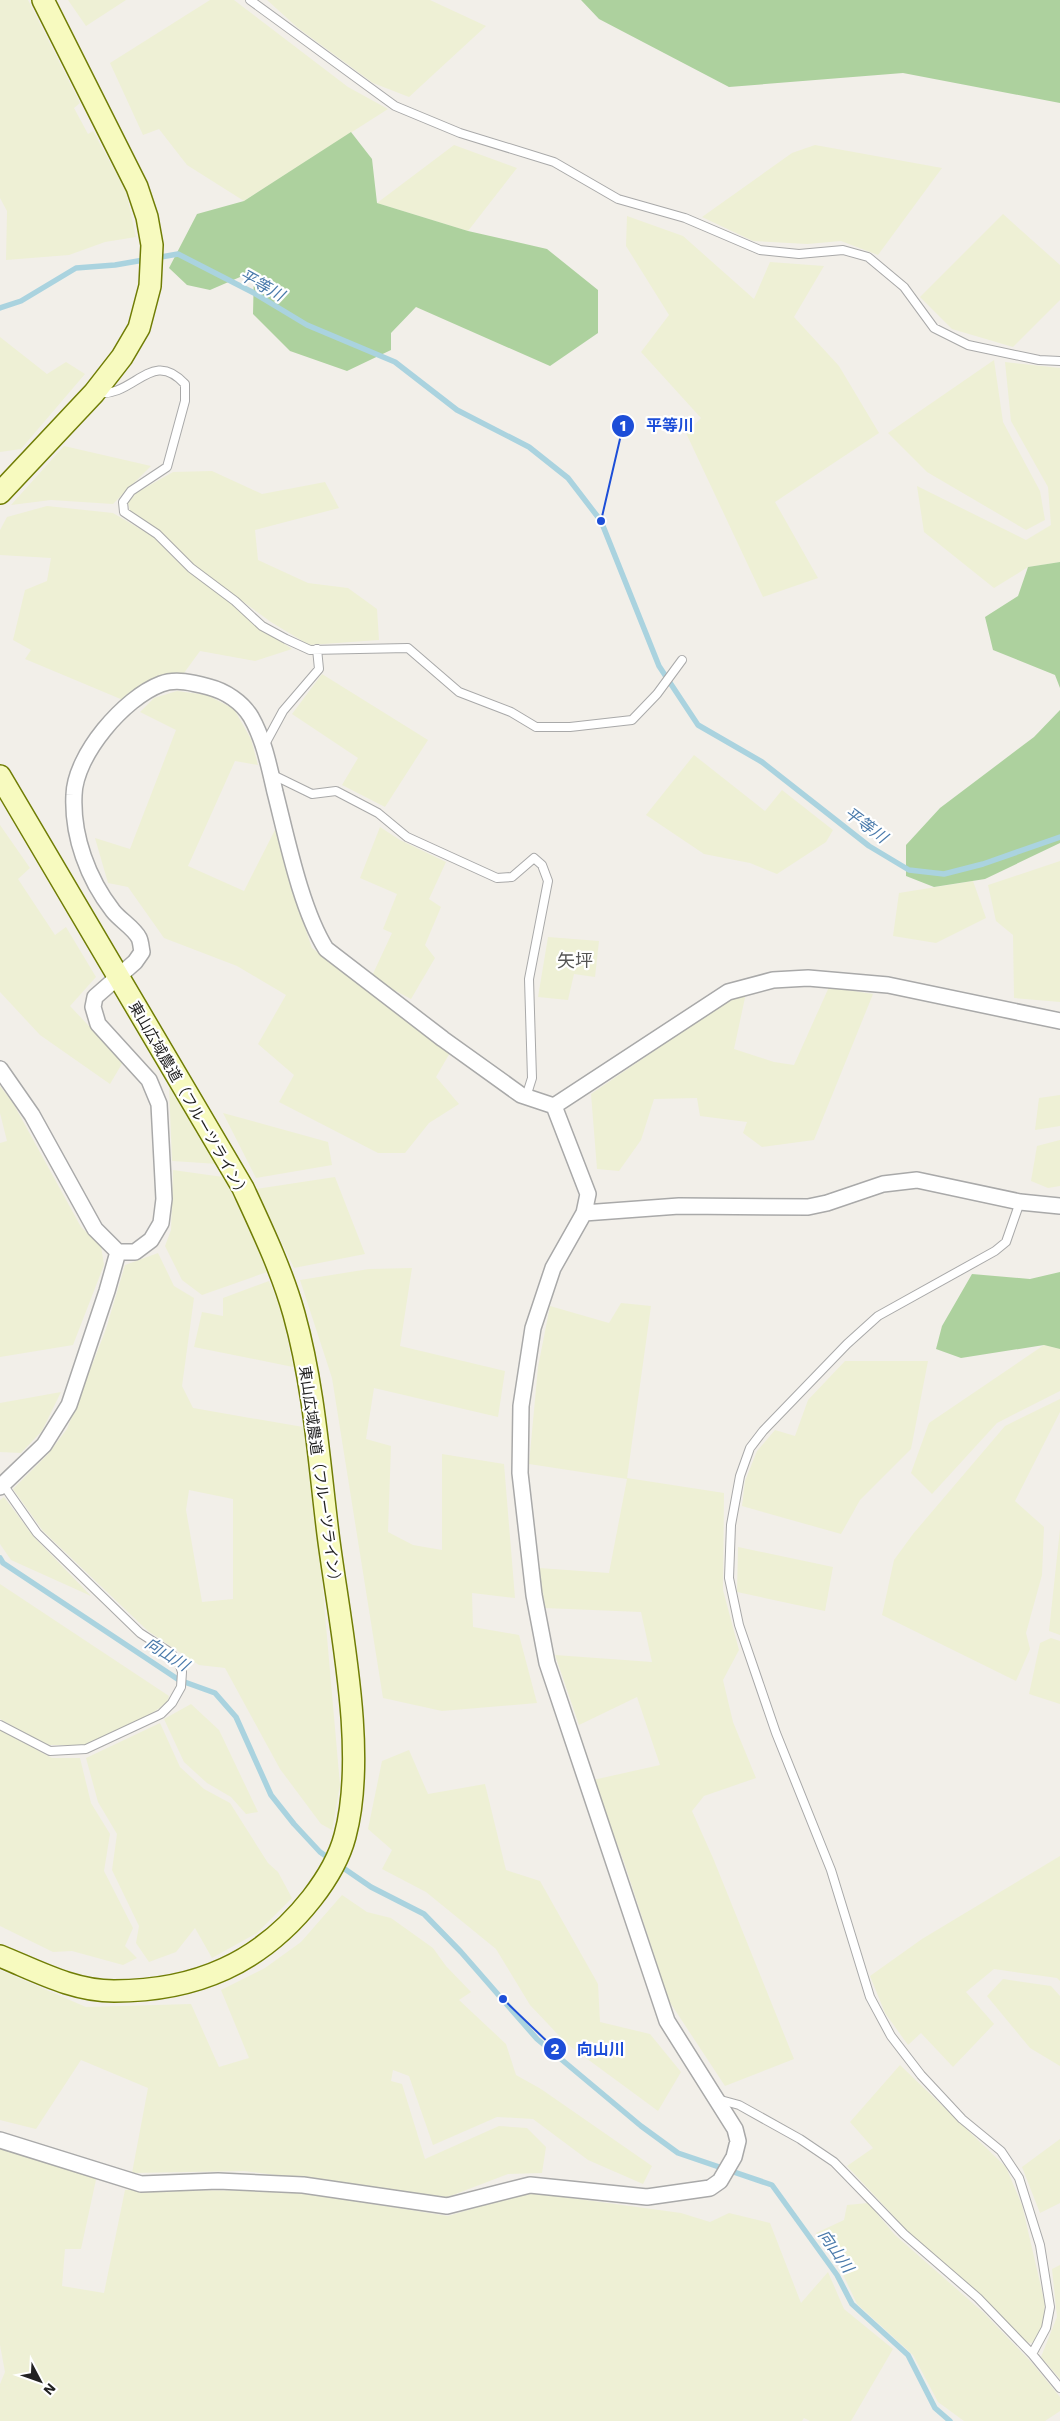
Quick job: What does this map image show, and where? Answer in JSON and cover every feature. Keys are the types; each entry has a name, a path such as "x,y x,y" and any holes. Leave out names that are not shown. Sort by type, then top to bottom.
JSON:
{"street":[{"path":"0,493 94,393 122,357 139,328 150,286 152,245 147,217 137,187 43,0"},
{"path":"0,1069 32,1115 96,1229 118,1252 135,1252 151,1240 161,1223 164,1199 159,1104 149,1080 98,1024 93,1007 95,997 135,962 142,952 139,938 114,912 97,890 86,867 76,823 74,794 78,772 86,752 117,717 140,695 162,683 187,681 217,689 231,696 250,715 264,746 314,930 326,949 443,1040 526,1097 554,1106"},
{"name":"東山広域農道（フルーツライン）","path":"0,776 116,977 243,1188 269,1245 294,1313 311,1397 350,1701 354,1774 344,1839 326,1879 298,1915 267,1945 234,1966 194,1981 151,1988 112,1991 63,1983 0,1956"},
{"path":"554,1106 728,992 773,980 808,978 888,985 1060,1022"},
{"path":"0,2140 141,2184 218,2182 303,2184 447,2206 530,2185 647,2197 710,2188 720,2181 733,2159 738,2141 735,2129 718,2098 667,2020 547,1663 534,1595 520,1473 521,1406 533,1328 553,1268 584,1213 588,1194 554,1106"},
{"path":"584,1213 679,1206 808,1207 827,1203 883,1184 917,1180 1020,1202 1060,1206"},
{"path":"1,1484 44,1445 69,1405 118,1252"}],"lane":[{"path":"250,0 395,106 460,133 554,162 618,198 685,218 760,250 799,254 843,250 868,257 904,287 934,328 968,345 1039,360 1060,361"},
{"path":"94,393 108,395 151,372 162,370 177,375 186,384 185,401 172,455 167,467 130,491 123,502 124,512 157,534 191,568 235,601 262,626 310,650 408,648 459,692 511,712 536,727 570,727 632,720 660,689 682,660"},
{"path":"264,746 283,711 319,669 317,649"},
{"path":"271,774 312,794 336,791 378,813 407,837 497,878 512,877 534,858 542,865 548,880 529,979 532,1078 526,1097"},
{"path":"1020,1202 1006,1242 995,1251 878,1316 847,1344 763,1431 750,1448 740,1476 731,1525 729,1578 739,1625 776,1733 831,1870 870,1997 891,2036 921,2075 962,2119 1001,2151 1019,2178 1040,2245 1050,2306 1046,2328 1032,2354"},
{"path":"0,1725 50,1751 86,1749 161,1714 172,1703 181,1687 182,1672 179,1663 171,1653 140,1633 36,1533 1,1484"},
{"path":"718,2098 739,2105 800,2139 834,2162 904,2234 978,2298 1032,2354 1060,2388"}],"green space":[{"path":"0,0 28,0 80,103 74,108 88,134 93,131 126,191 136,237 105,242 69,255 6,260 7,211 0,198"},
{"path":"68,0 126,0 86,26"},
{"path":"210,0 234,0 348,87 388,109 244,201 187,165 159,129 143,135 110,63"},
{"path":"267,0 430,0 486,26 409,97 373,83 298,28"},
{"path":"581,0 1060,0 1060,103 903,73 729,87 599,19"},
{"path":"351,132 372,159 377,203 468,231 547,249 598,290 598,333 550,366 416,307 391,333 391,350 347,371 290,351 253,314 254,271 210,290 187,285 169,268 197,214 244,201"},
{"path":"454,145 517,168 468,231 377,203"},
{"path":"815,145 942,168 878,255 841,241 807,244 753,241 702,217 792,153"},
{"path":"1003,214 1060,265 1060,300 1013,347 952,329 920,297"},
{"path":"627,216 683,236 754,299 770,262 824,266 794,317 839,366 879,433 775,502 818,578 763,597 686,433 701,418 641,352 669,315 626,246"},
{"path":"0,337 47,374 66,362 85,374 21,449 0,452"},
{"path":"994,360 1003,422 1040,491 1045,520 1026,530 927,472 888,433"},
{"path":"1005,362 1060,368 1060,562 1028,567 994,588 924,532 917,486 1026,540 1051,525 1048,487 1011,421"},
{"path":"64,446 151,466 113,504 51,500 11,505"},
{"path":"212,471 262,494 325,482 339,508 255,530 258,560 308,583 348,588 377,609 379,640 309,645 271,622 194,566 162,533 131,514 128,503 136,493 173,472"},
{"path":"47,506 113,513 154,537 174,558 257,625 292,649 255,661 200,651 184,673 156,678 123,700 25,659 31,650 13,640 25,590 47,581 51,558 0,555 0,530 7,517"},
{"path":"1060,562 1060,688 1055,675 993,650 985,617 1018,596 1028,567"},
{"path":"322,674 428,740 385,807 342,785 358,758 292,714"},
{"path":"177,691 207,695 234,709 251,739 258,765 235,761 188,866 244,891 277,826 296,901 312,948 451,1051 436,1077 459,1104 429,1123 405,1153 378,1153 279,1102 294,1075 258,1044 286,995 237,966 164,938 128,887 108,883 95,838 130,849 176,730 140,712 154,698"},
{"path":"1060,710 1060,843 985,879 934,887 906,876 906,845 940,808 1034,737"},
{"path":"694,755 765,811 782,790 833,830 826,842 777,874 750,863 704,854 646,815"},
{"path":"0,825 30,868 18,879 55,935 66,927 96,977 70,1006 123,1062 110,1084 40,1035 0,992"},
{"path":"380,827 400,840 446,862 429,899 441,907 425,945 435,958 411,999 371,978 392,933 383,929 397,894 360,878"},
{"path":"1060,861 1060,1002 1014,998 1013,935 996,921 988,885"},
{"path":"973,881 986,918 936,943 893,936 899,893"},
{"path":"548,937 599,941 595,977 574,974 568,1000 538,997"},
{"path":"829,987 873,994 814,1140 762,1147 743,1133 747,1122 700,1116 697,1098 654,1099 641,1140 619,1171 597,1169 591,1094 727,1001 746,993 734,1049 774,1062 794,1065"},
{"path":"0,1086 13,1103 81,1227 101,1246 104,1265 73,1345 0,1357 0,1143 7,1141 0,1113"},
{"path":"169,1087 219,1164 172,1161"},
{"path":"1060,1095 1060,1126 1035,1130 1039,1098"},
{"path":"223,1113 328,1142 332,1165 256,1178"},
{"path":"1060,1140 1060,1186 1048,1188 1031,1181 1037,1146"},
{"path":"173,1170 223,1177 252,1231 267,1272 202,1295 182,1280 165,1246 171,1230"},
{"path":"335,1177 365,1254 294,1268 256,1189"},
{"path":"158,1253 174,1286 194,1298 182,1386 193,1408 303,1427 316,1512 340,1785 332,1830 321,1824 280,1769 225,1668 199,1665 148,1631 43,1531 13,1489 48,1454 67,1429 106,1329 125,1265","holes":["189,1490 233,1499 233,1599 202,1602 186,1510"]},
{"path":"412,1268 400,1346 505,1371 498,1417 374,1388 366,1439 391,1446 388,1532 413,1545 442,1550 442,1454 504,1464 515,1598 472,1593 473,1627 519,1635 537,1703 442,1711 383,1698 332,1378 300,1280 369,1269"},
{"path":"1060,1272 1060,1349 1044,1345 961,1358 936,1349 942,1326 972,1274 1030,1279"},
{"path":"269,1281 289,1329 285,1328 293,1367 194,1347 202,1312 223,1316 223,1298"},
{"path":"621,1303 651,1306 627,1478 724,1493 723,1590 739,1650 723,1680 733,1722 756,1778 704,1796 692,1811 713,1858 794,2059 725,2086 669,2001 625,1865 593,1780 660,1765 637,1697 579,1725 555,1655 652,1662 641,1612 544,1608 539,1568 609,1573 627,1479 529,1464 538,1367 550,1306 609,1323"},
{"path":"1044,1345 1060,1349 1060,1391 997,1423 932,1494 911,1473 929,1423"},
{"path":"845,1361 928,1361 911,1449 860,1500 841,1534 742,1506 745,1481 757,1451 775,1430 795,1436 808,1400"},
{"path":"61,1392 42,1431 21,1453 0,1452 0,1403"},
{"path":"1060,1399 1060,1412 1015,1501 1044,1527 1042,1575 1026,1633 1030,1649 1016,1681 882,1615 894,1560 913,1534 1005,1426"},
{"path":"4,1497 34,1537 91,1596 11,1560 0,1544 0,1500"},
{"path":"1060,1529 1060,1635 1049,1631"},
{"path":"738,1547 833,1567 825,1611 737,1592"},
{"path":"0,1584 169,1696 167,1703 139,1722 88,1745 47,1745 0,1719"},
{"path":"1051,1638 1060,1641 1060,1704 1029,1694 1040,1643"},
{"path":"191,1704 219,1730 258,1812 246,1814 231,1797 207,1783 184,1762 164,1719"},
{"path":"160,1723 180,1767 204,1789 230,1803 268,1863 278,1872 292,1898 257,1933 212,1958 195,1928 176,1952 149,1962 136,1943 139,1926 112,1870 117,1834 98,1802 86,1758"},
{"path":"0,1730 52,1758 80,1758 91,1803 110,1834 104,1871 133,1928 125,1946 137,1958 123,1965 72,1951 53,1952 0,1926"},
{"path":"409,1750 428,1794 485,1784 506,1870 540,1881 598,1984 600,2022 650,2034 681,2072 658,2111 567,2044 530,2005 496,1949 426,1892 382,1869 392,1850 368,1829 382,1761"},
{"path":"1060,1856 1060,1981 1057,1978 994,1969 966,1992 994,2024 953,2067 921,2033 908,2045 885,2013 870,1976 922,1939"},
{"path":"342,1895 367,1912 391,1918 433,1948 446,1966 471,1992 459,2000 506,2044 516,2075 541,2089 652,2166 643,2184 588,2160 533,2119 497,2117 433,2145 409,2076 393,2070 391,2081 402,2084 425,2159 499,2126 527,2128 546,2147 542,2173 508,2174 440,2200 341,2183 244,2171 132,2173 148,2088 81,2060 36,2129 0,2120 0,1970 86,2007 191,2004 219,2067 249,2058 221,1990 265,1968 301,1942"},
{"path":"1003,1979 1051,1986 1060,1996 1060,2066 1030,2048 987,1996"},
{"path":"900,2065 1006,2167 1022,2205 1045,2304 1043,2326 1033,2343 1024,2342 980,2295 915,2239 847,2166 873,2148 850,2122"},
{"path":"0,2132 32,2142 97,2175 81,2249 65,2249 62,2286 104,2293 125,2190 291,2191 448,2216 527,2192 681,2213 710,2222 729,2213 770,2223 801,2303 828,2272 844,2309 893,2349 851,2421 810,2421 804,2418 802,2421 0,2421 0,2384 5,2372 0,2345"},
{"path":"1060,2139 1060,2203 1040,2213 1022,2167"},
{"path":"868,2203 895,2235 984,2313 1033,2364 1060,2397 1060,2411 1045,2421 964,2421 938,2402 913,2355 857,2304 836,2260 816,2233 844,2220 847,2205"},
{"path":"1060,2265 1060,2379 1041,2357 1057,2317 1052,2269"}],"waterway":[{"name":"平等川","path":"0,308 21,301 76,268 115,265 178,254 254,293 307,325 395,362 457,410 529,447 568,478 601,521 659,666 698,725 762,762 869,846 909,870 944,874 983,864 1060,837"},
{"name":"向山川","path":"0,1558 3,1563 179,1680 215,1693 236,1717 271,1795 320,1852 371,1887 424,1914 461,1952 537,2039 641,2126 678,2153 772,2185 837,2275 852,2304 908,2355 935,2408 950,2421"}],"place":[{"name":"平等川","path":"601,521"},
{"name":"向山川","path":"503,1999"}],"district":[{"name":"矢坪","path":"575,960"}]}
